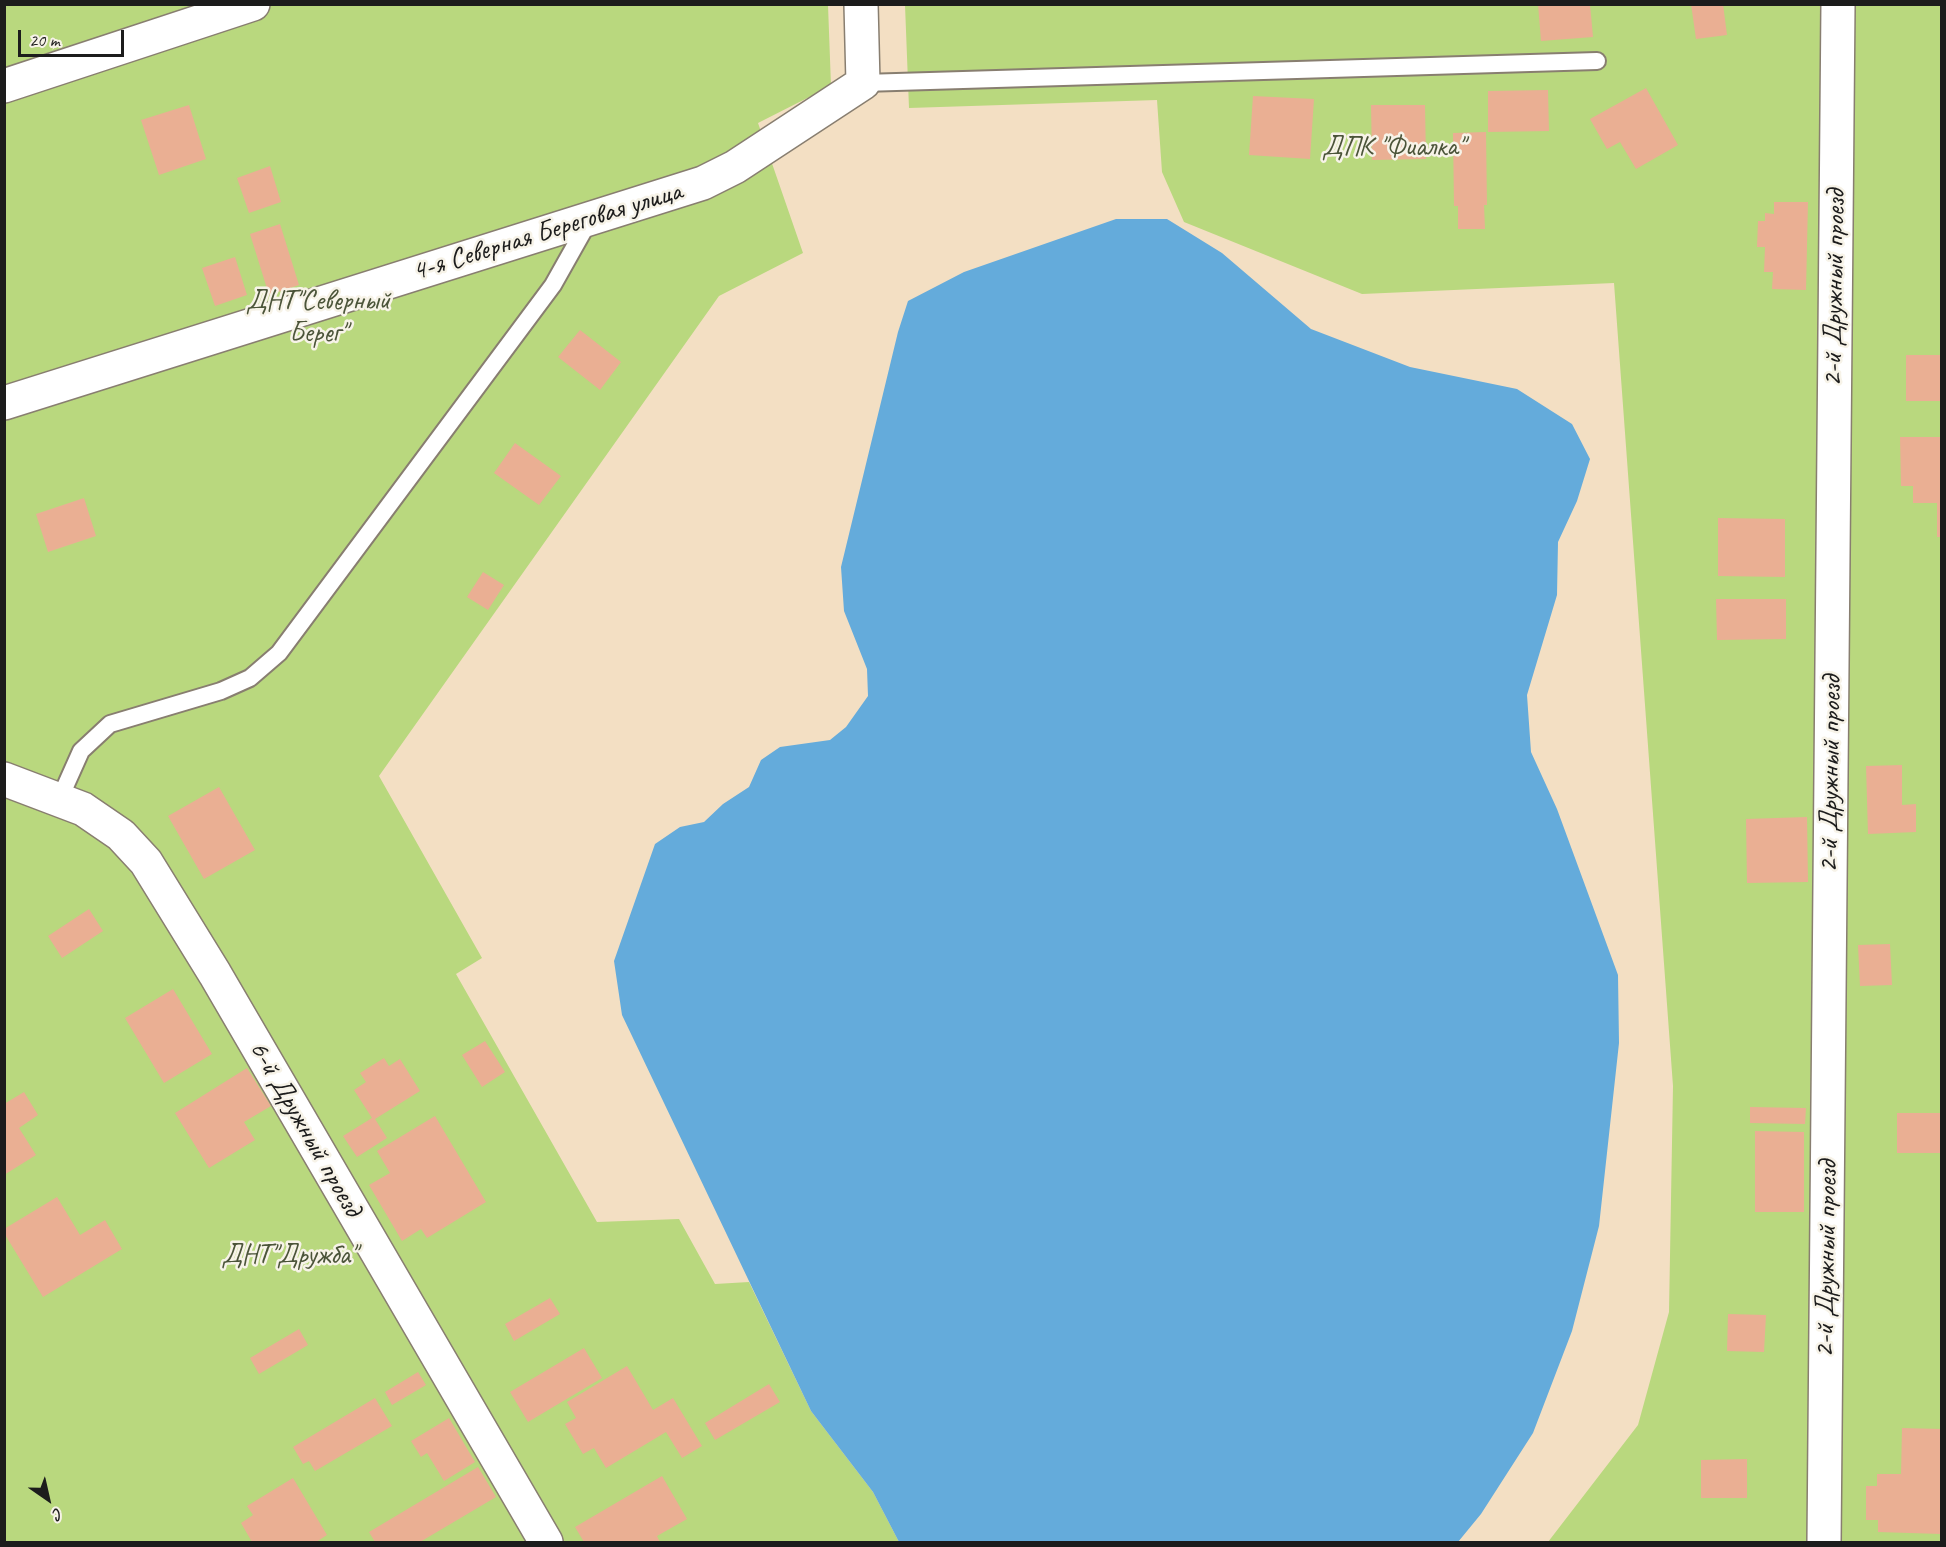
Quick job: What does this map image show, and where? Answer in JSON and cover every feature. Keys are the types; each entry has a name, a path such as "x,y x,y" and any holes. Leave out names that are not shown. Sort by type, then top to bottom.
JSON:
{"street":[{"path":"4,86 253,4"},
{"path":"861,4 863,83"},
{"name":"2-й Дружный проезд","path":"1824,1542 1838,4"},
{"name":"4-я Северная Береговая улица","path":"4,403 703,183 735,167 863,83"},
{"name":"6-й Дружный проезд","path":"4,779 60,798 83,809 121,835 146,862 221,984 546,1542"}],"lane":[{"path":"863,83 1598,61"},
{"path":"60,798 81,751 110,724 221,691 250,678 279,654 553,285 590,217"}],"green space":[{"path":"5,5 828,5 831,86 758,123 803,253 719,296 379,776 482,958 456,974 597,1222 679,1219 715,1284 749,1282 811,1411 873,1492 899,1542 5,1542"},
{"name":"ДПК \"Фиалка\"","path":"905,5 1941,5 1941,1542 1548,1542 1638,1425 1669,1312 1673,1086 1614,283 1362,294 1184,222 1162,172 1157,100 909,108"}],"water":[{"path":"1116,219 1167,219 1222,253 1311,329 1410,367 1517,389 1572,424 1590,459 1577,501 1558,542 1557,595 1527,695 1531,752 1557,809 1618,975 1619,1043 1599,1226 1572,1331 1533,1433 1481,1514 1458,1542 899,1542 873,1492 811,1411 622,1015 614,961 655,844 680,827 704,822 723,804 749,787 761,760 780,747 830,740 846,727 868,696 867,669 844,611 841,567 898,332 908,301 964,272"}],"building":[{"path":"1538,4 1590,4 1593,37 1541,41"},
{"path":"1691,4 1723,4 1727,35 1696,39"},
{"path":"1646,88 1678,145 1636,169 1620,142 1607,149 1590,119"},
{"path":"1548,90 1549,131 1488,132 1488,91"},
{"path":"1253,96 1314,99 1310,159 1249,155"},
{"path":"189,105 206,159 159,175 141,120"},
{"path":"1371,105 1425,105 1426,159 1372,160"},
{"path":"1486,132 1485,229 1458,229 1458,206 1454,206 1453,133"},
{"path":"270,166 281,202 249,213 237,178"},
{"path":"1774,202 1808,202 1806,290 1772,289 1773,272 1764,272 1765,247 1757,247 1758,221 1765,221 1765,213 1774,214"},
{"path":"280,224 299,285 269,295 250,234"},
{"path":"235,257 247,295 215,306 202,268"},
{"path":"580,330 621,362 600,390 558,357"},
{"path":"1906,355 1942,355 1942,401 1906,401"},
{"path":"1900,437 1942,437 1942,537 1937,537 1937,503 1913,503 1913,486 1901,486"},
{"path":"515,443 561,476 539,505 494,473"},
{"path":"84,498 96,536 48,552 36,514"},
{"path":"1718,518 1785,519 1785,577 1718,576"},
{"path":"483,572 504,585 488,610 467,597"},
{"path":"1716,599 1786,599 1786,639 1717,640"},
{"path":"1902,765 1902,805 1916,804 1916,832 1868,834 1866,766"},
{"path":"219,787 255,850 204,879 168,816"},
{"path":"1807,817 1808,882 1747,883 1746,819"},
{"path":"89,909 103,931 62,958 48,936"},
{"path":"1890,944 1892,985 1860,986 1858,945"},
{"path":"173,989 212,1054 164,1083 125,1018"},
{"path":"485,1041 505,1072 482,1087 462,1055"},
{"path":"384,1058 389,1066 400,1059 420,1091 375,1119 387,1138 357,1157 343,1136 372,1118 354,1090 366,1082 360,1073"},
{"path":"247,1068 271,1106 244,1122 255,1140 209,1168 175,1113"},
{"path":"24,1092 38,1115 19,1128 36,1155 4,1175 4,1104"},
{"path":"1750,1107 1806,1108 1805,1124 1750,1123"},
{"path":"1897,1113 1942,1113 1942,1153 1897,1153"},
{"path":"435,1116 486,1202 427,1238 421,1229 402,1241 369,1185 390,1173 377,1151"},
{"path":"1755,1131 1804,1132 1804,1212 1755,1212"},
{"path":"57,1197 80,1235 105,1220 122,1249 43,1297 4,1233 4,1229"},
{"path":"550,1298 560,1314 514,1341 505,1324"},
{"path":"1728,1314 1766,1315 1764,1352 1727,1351"},
{"path":"299,1329 308,1345 259,1374 250,1358"},
{"path":"584,1348 602,1378 528,1422 510,1392"},
{"path":"627,1366 653,1410 673,1398 702,1446 682,1458 666,1432 606,1468 594,1448 583,1454 565,1424 576,1418 567,1402"},
{"path":"418,1372 426,1385 392,1405 385,1392"},
{"path":"769,1384 780,1402 715,1440 705,1423"},
{"path":"375,1398 392,1426 315,1471 309,1461 303,1464 293,1447"},
{"path":"449,1418 475,1462 444,1481 427,1453 421,1457 411,1441"},
{"path":"1902,1428 1942,1429 1941,1534 1878,1532 1878,1520 1866,1520 1866,1486 1877,1486 1877,1474 1901,1474"},
{"path":"1747,1459 1747,1498 1701,1498 1701,1460"},
{"path":"478,1467 496,1497 420,1542 375,1542 369,1532"},
{"path":"662,1476 687,1519 657,1536 660,1542 584,1542 575,1527"},
{"path":"293,1478 327,1535 316,1542 252,1542 241,1523 253,1515 247,1506"}],"park label":[{"name":"ДНТ\"Северный Берег\"","path":"318,318"},
{"name":"ДНТ\"Дружба\"","path":"289,1256"}]}
